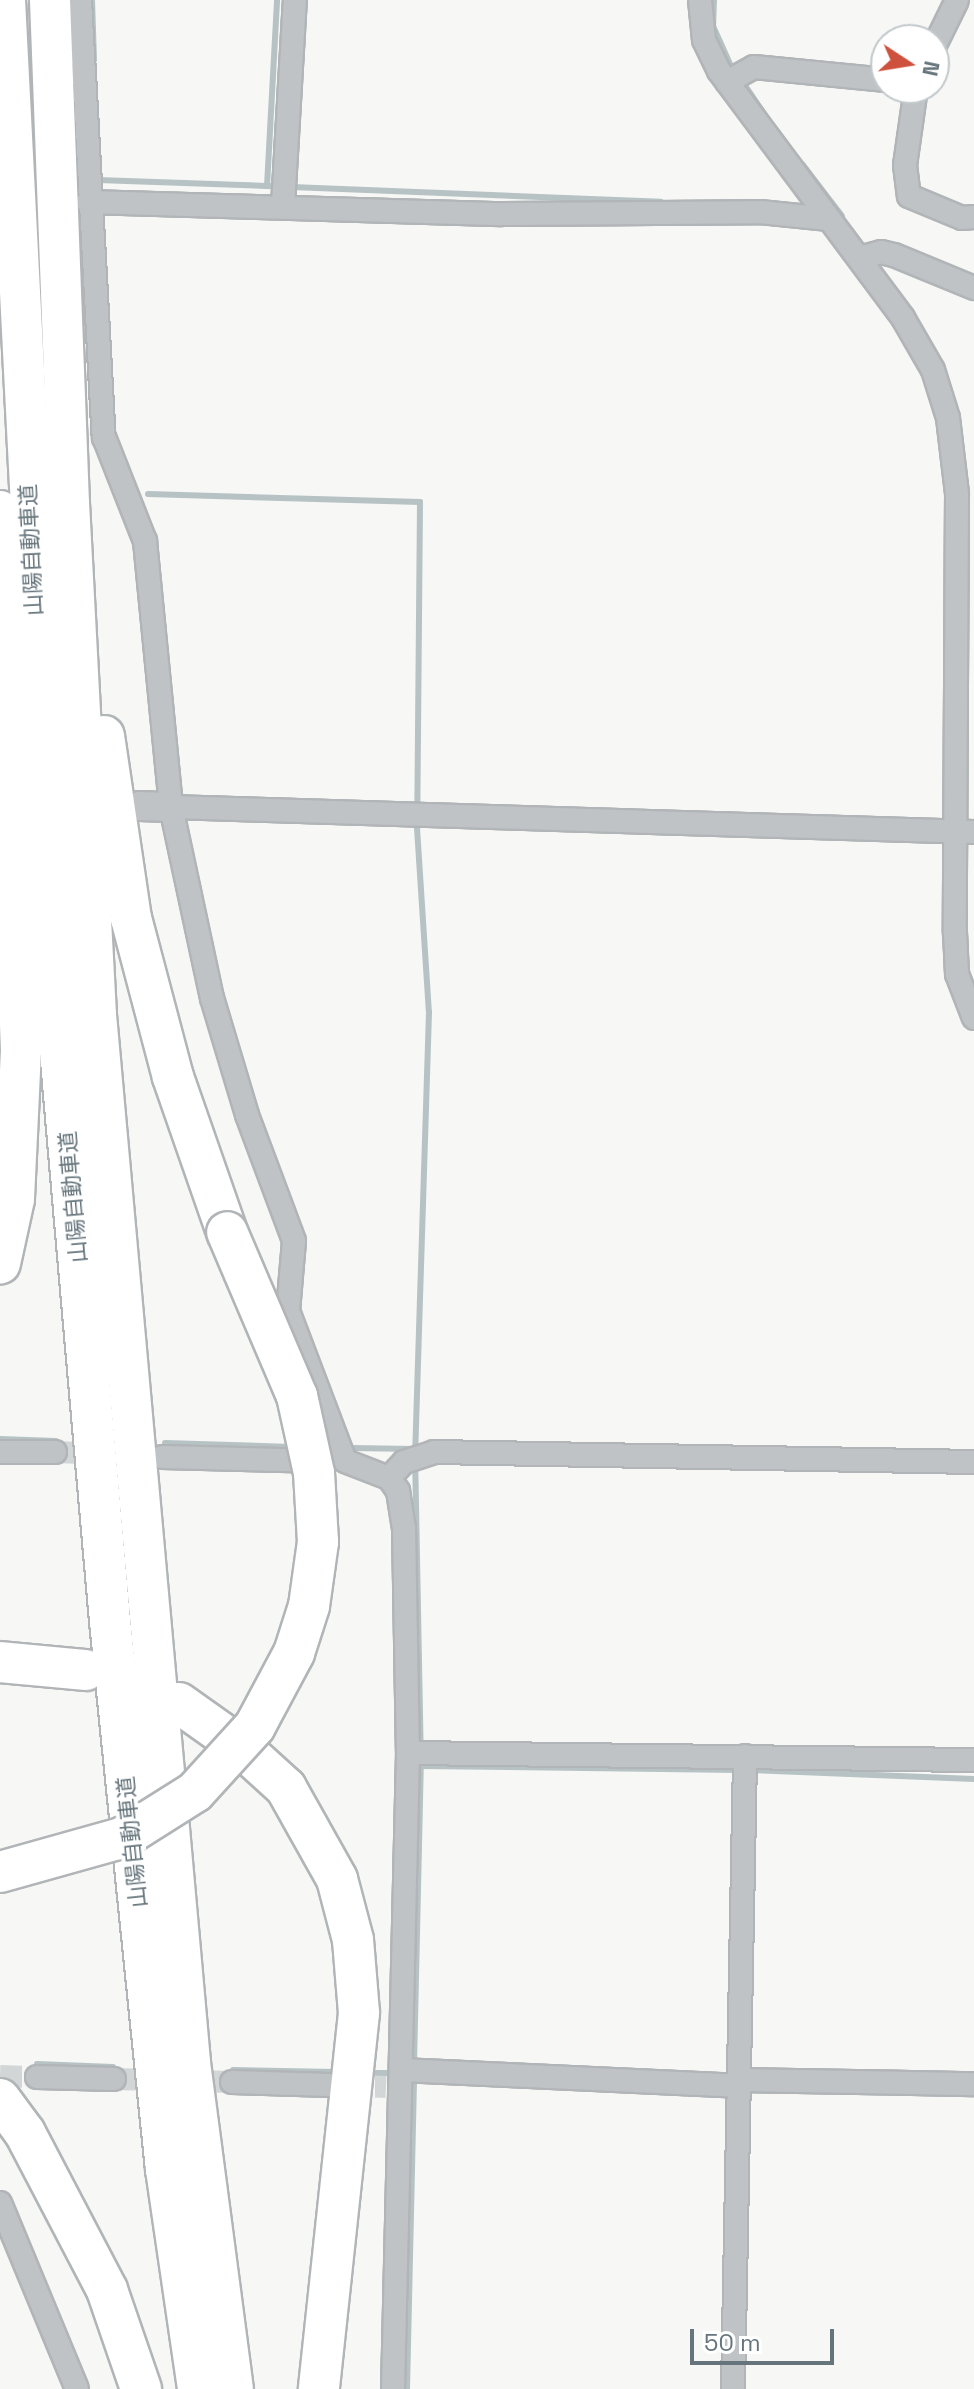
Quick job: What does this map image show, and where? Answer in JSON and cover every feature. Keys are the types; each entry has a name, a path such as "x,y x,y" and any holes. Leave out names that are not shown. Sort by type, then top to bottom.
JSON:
{"highway":[{"name":"山陽自動車道","path":"5,0 19,308 14,507 110,1621 166,2169 198,2389"},
{"name":"山陽自動車道","path":"50,0 69,503 96,1015 190,2063 233,2389"},
{"path":"0,376 19,308"},
{"path":"0,1872 122,1838 195,1792 255,1726 294,1653 309,1606 318,1542 314,1473 297,1396 227,1232 173,1077 131,918 69,503"},
{"path":"0,1263 14,1199 21,1125 14,507"},
{"path":"0,1662 86,1670"},
{"path":"179,1703 241,1747 286,1788 337,1879 353,1940 357,2040 319,2389"},
{"path":"0,2099 25,2133 107,2290 141,2389"}],"street":[{"path":"80,0 87,187 104,437 145,541 171,807 212,998 247,1115 294,1241 288,1311 345,1461"},
{"path":"284,193 295,0"},
{"path":"700,0 704,40 859,258 933,370 954,451 963,831 957,974 974,1018"},
{"path":"945,24 957,0"},
{"path":"733,78 754,67 870,78"},
{"path":"914,104 905,165 909,196 962,218 974,217"},
{"path":"87,187 284,193 502,214 760,212 829,219"},
{"path":"859,258 881,252 894,255 974,288"},
{"path":"139,806 963,831"},
{"path":"0,1452 55,1452"},
{"path":"389,1478 416,1459 434,1452 974,1462"},
{"path":"162,1457 345,1461 389,1478 398,1491 404,1528 417,1753 394,2387"},
{"path":"417,1753 745,1765 974,1760"},
{"path":"733,2389 745,1765"},
{"path":"37,2077 114,2079"},
{"path":"403,2077 974,2084"},
{"path":"232,2082 329,2085"},
{"path":"0,2203 76,2388"}],"waterway":[{"path":"92,0 94,60"},
{"path":"69,179 267,186 277,0"},
{"path":"714,0 713,26 734,73"},
{"path":"742,81 765,115"},
{"path":"803,165 842,216"},
{"path":"267,186 661,202"},
{"path":"840,217 859,241"},
{"path":"148,494 420,502 417,828 429,1012 415,1454"},
{"path":"0,1439 56,1441"},
{"path":"165,1443 291,1447"},
{"path":"352,1448 415,1449"},
{"path":"414,2065 421,1766 415,1465"},
{"path":"421,1766 739,1770"},
{"path":"750,1770 974,1779"},
{"path":"37,2064 113,2067"},
{"path":"233,2070 336,2072"},
{"path":"375,2073 386,2073"},
{"path":"407,2389 414,2077"}],"tunnel":[{"path":"55,1452 106,1454"},
{"path":"0,2076 37,2077"},
{"path":"114,2079 232,2082"},
{"path":"342,2085 386,2087"}]}
